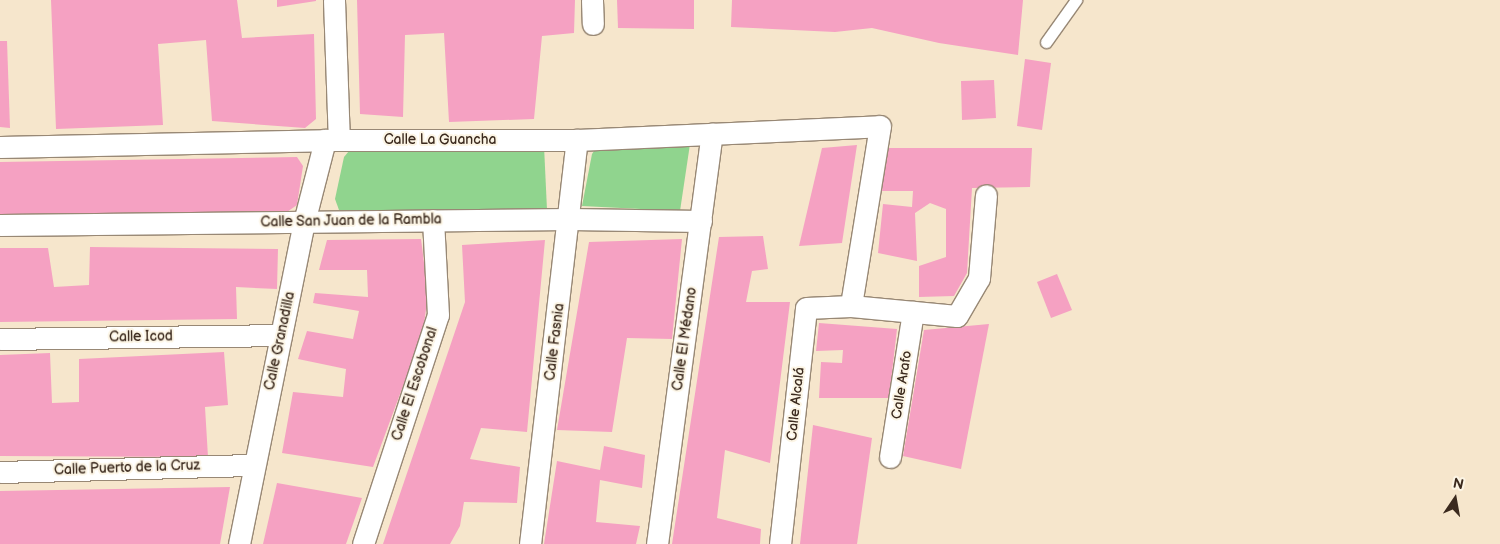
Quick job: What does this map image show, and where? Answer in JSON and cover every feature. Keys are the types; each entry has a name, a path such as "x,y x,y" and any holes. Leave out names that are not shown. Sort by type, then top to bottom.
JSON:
{"street":[{"name":"Calle Granadilla","path":"239,544 304,222 332,140 334,0"},
{"path":"592,0 592,24"},
{"name":"Calle La Guancha","path":"0,147 332,140 577,140 880,126 851,306"},
{"name":"Calle El Médano","path":"657,544 712,134"},
{"name":"Calle Fasnia","path":"530,544 570,219 577,140"},
{"name":"Calle Alcalá","path":"780,544 806,308 851,306 957,316 979,278 986,195"},
{"name":"Calle San Juan de la Rambla","path":"0,225 570,219 701,221"},
{"name":"Calle El Escobonal","path":"363,544 438,315 433,220"},
{"name":"Calle Arafo","path":"890,457 913,312"},
{"name":"Calle Icod","path":"0,339 282,335"},
{"name":"Calle Puerto de la Cruz","path":"0,472 254,465"}],"lane":[{"path":"1046,42 1076,0"}],"green space":[{"path":"690,144 680,211 582,206 592,154 596,148"},
{"path":"544,146 547,210 339,210 335,199 344,157 349,151"}],"building":[{"path":"51,0 237,0 242,38 314,34 316,119 305,128 212,121 206,40 158,44 163,125 56,129"},
{"path":"277,0 316,0 316,1 277,7"},
{"path":"357,0 575,0 574,33 542,36 534,119 449,122 444,33 405,35 403,117 360,114"},
{"path":"617,0 694,0 694,29 618,28"},
{"path":"732,0 1023,0 1018,55 939,43 872,28 835,32 731,27"},
{"path":"0,41 7,41 10,128 0,127"},
{"path":"1025,59 1051,63 1042,130 1017,126"},
{"path":"994,80 996,118 962,120 961,81"},
{"path":"857,145 842,243 799,246 822,148"},
{"path":"886,148 1032,148 1030,187 972,188 967,273 954,296 919,297 919,266 946,257 946,209 930,203 915,213 917,261 878,253 883,204 912,207 913,191 882,191"},
{"path":"297,157 303,166 297,205 284,214 0,217 0,162"},
{"path":"763,236 768,269 752,271 746,302 790,302 770,463 725,450 717,518 761,529 760,544 672,544 719,237"},
{"path":"421,239 428,294 423,332 373,467 282,453 293,392 343,397 346,369 298,359 307,331 353,339 359,311 313,303 315,293 368,297 367,270 319,270 327,240"},
{"path":"682,239 672,339 627,338 612,432 557,430 589,242"},
{"path":"545,240 527,432 481,428 470,459 520,467 517,503 464,502 460,526 450,544 383,544 465,302 462,245"},
{"path":"90,247 278,249 277,289 236,287 237,319 0,322 0,248 48,248 54,287 89,285"},
{"path":"1057,274 1072,310 1051,318 1037,282"},
{"path":"819,323 897,329 889,398 819,398 821,362 842,363 843,350 816,351"},
{"path":"989,324 961,469 903,456 924,330"},
{"path":"224,352 228,405 205,407 208,457 0,456 0,355 50,353 52,403 79,402 79,359"},
{"path":"813,425 872,438 857,544 800,544"},
{"path":"604,446 645,455 642,488 600,480 596,522 640,526 636,544 544,544 557,461 600,470"},
{"path":"277,483 362,498 346,544 263,544"},
{"path":"230,487 220,544 0,544 0,491"}]}
